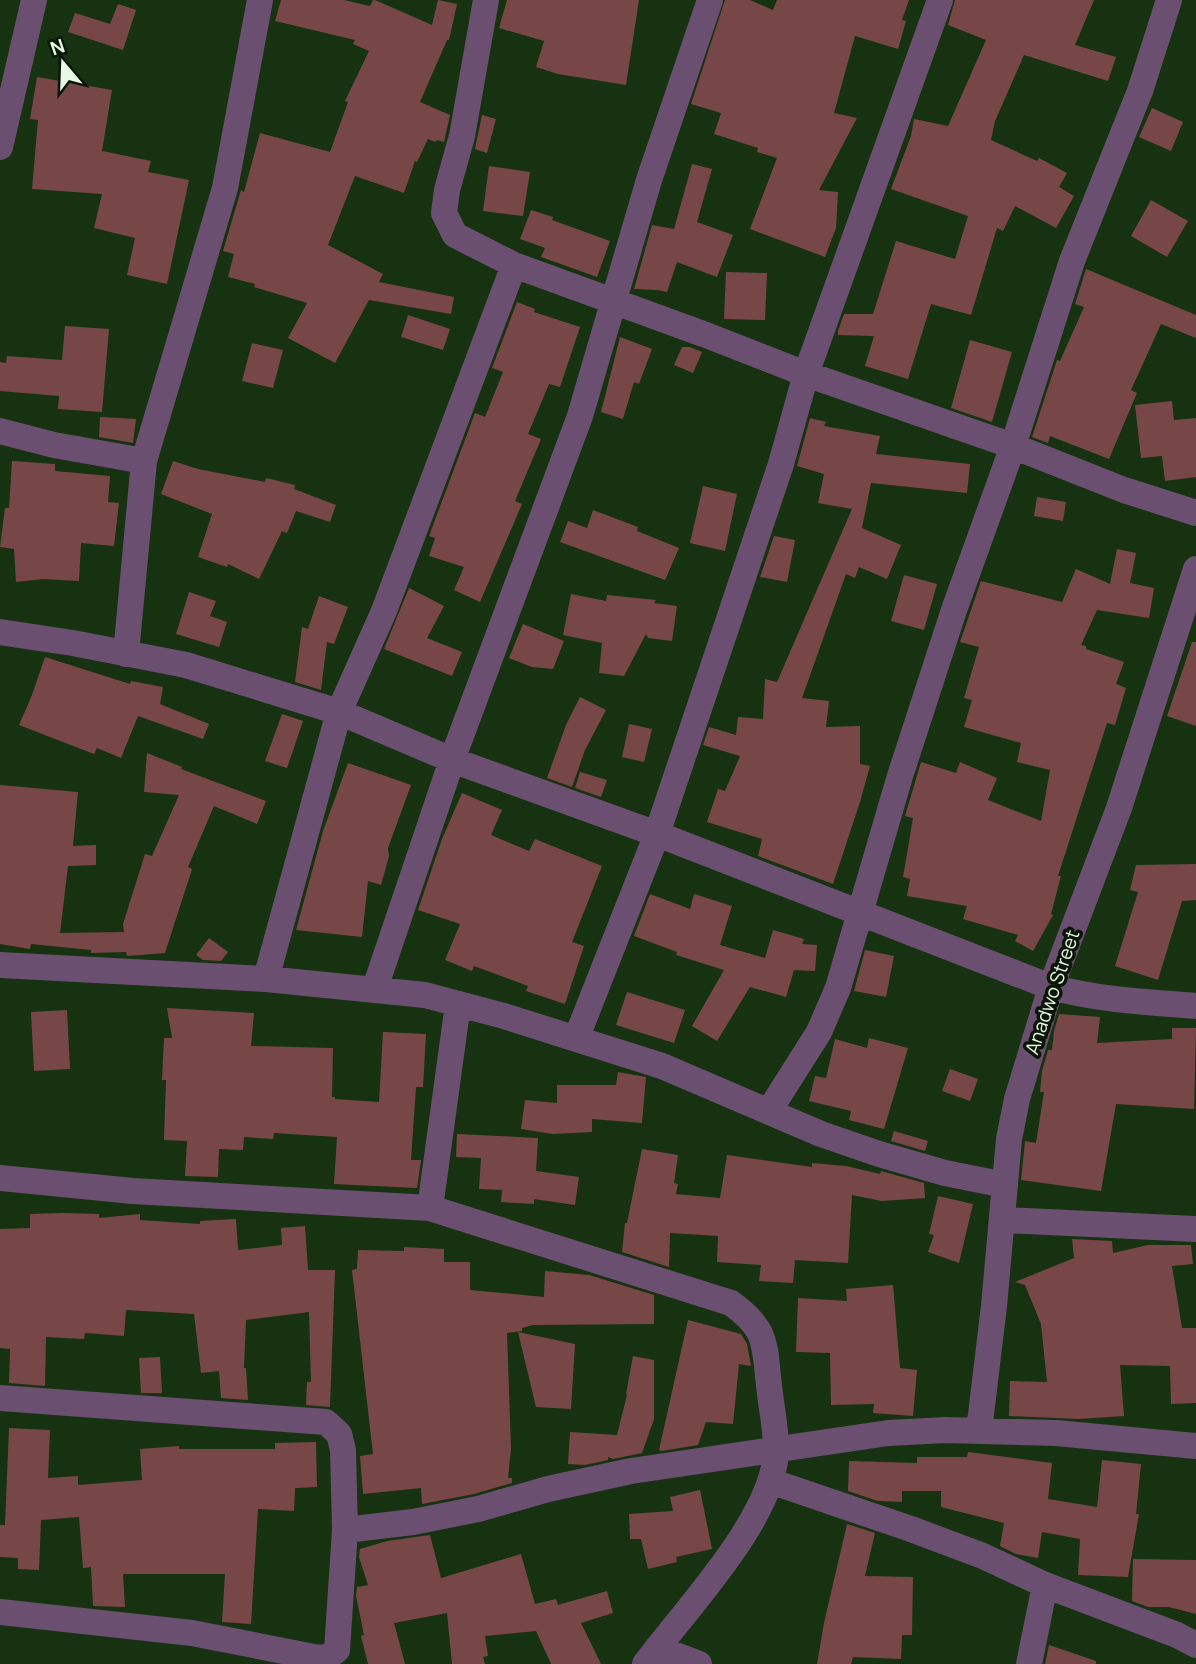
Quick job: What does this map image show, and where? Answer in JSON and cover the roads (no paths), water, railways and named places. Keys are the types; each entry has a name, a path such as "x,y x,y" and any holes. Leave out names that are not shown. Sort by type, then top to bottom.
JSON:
{"street":[{"path":"0,146 34,0"},
{"path":"126,654 144,461 225,188 260,0"},
{"path":"486,0 462,136 447,190 444,213 455,235 514,265 806,374 1013,446 1124,490 1196,513"},
{"path":"375,989 452,760 580,416 649,180 710,0"},
{"path":"576,1039 657,834 781,464 806,374 940,0"},
{"path":"769,1111 819,1032 838,988 900,776 954,610 1013,446 1072,261 1139,90 1169,0"},
{"path":"266,979 339,712 384,611 514,265"},
{"path":"0,430 54,445 144,461"},
{"name":"Anadwo Street","path":"979,1431 1003,1220 1009,1139 1017,1099 1051,987 1119,808 1196,569"},
{"path":"0,632 186,665 339,712 452,760 657,834 1051,987 1084,996 1141,1003 1193,1000"},
{"path":"0,965 266,979 425,995 662,1066 821,1134 879,1154 945,1173 1005,1185"},
{"path":"430,1208 458,1004"},
{"path":"0,1178 133,1191 430,1208 732,1303 752,1318 764,1338 776,1450 770,1481 754,1516 732,1552 651,1656 699,1664"},
{"path":"1003,1220 1196,1229"},
{"path":"0,1398 326,1422 339,1433 343,1450 345,1530 337,1650 328,1657 319,1658 192,1633 0,1612"},
{"path":"345,1530 413,1522 478,1509 548,1489 631,1471 888,1433 1056,1433 1196,1446"},
{"path":"770,1481 911,1529 1196,1645"},
{"path":"1029,1664 1045,1585"}]}
